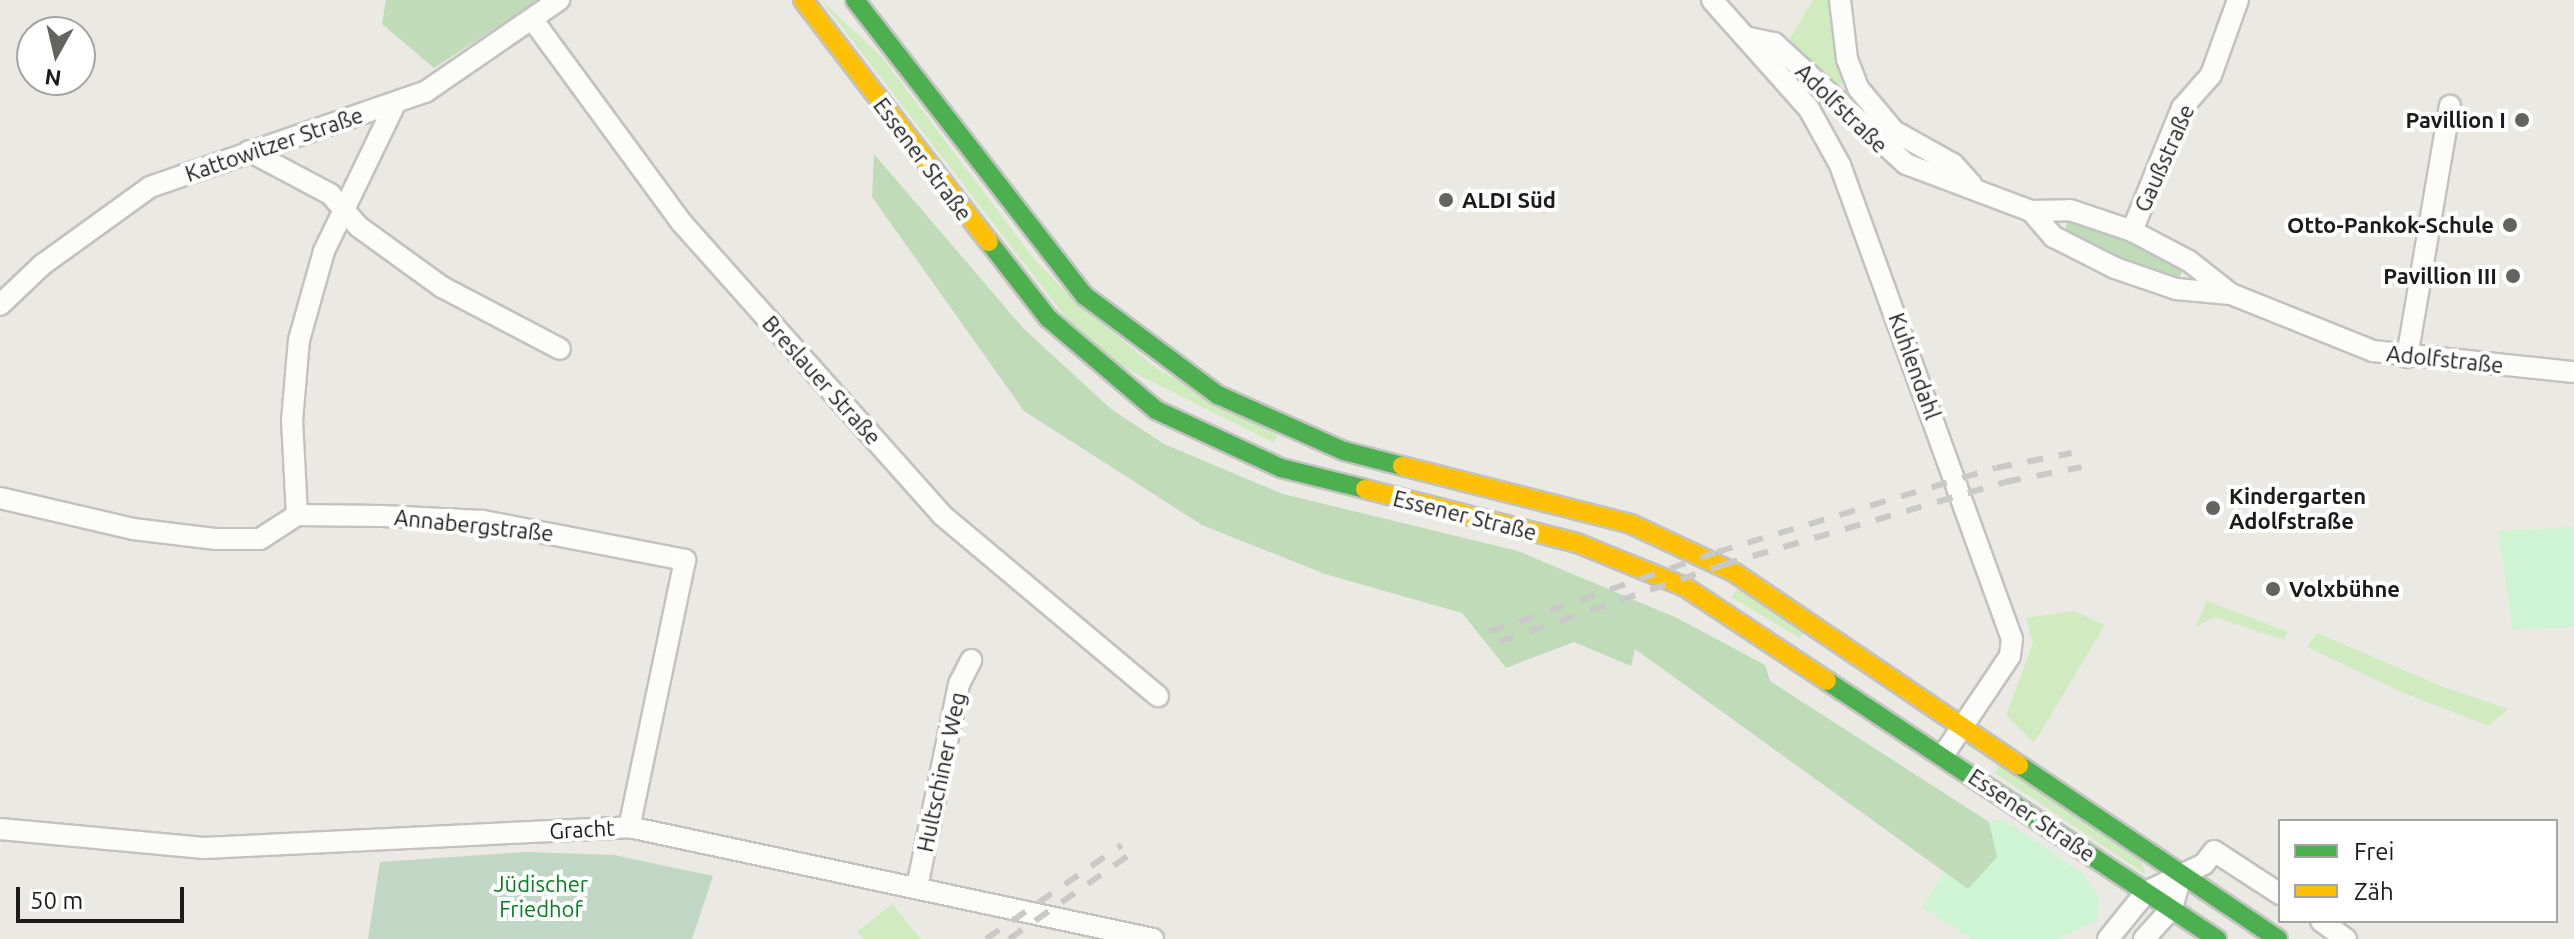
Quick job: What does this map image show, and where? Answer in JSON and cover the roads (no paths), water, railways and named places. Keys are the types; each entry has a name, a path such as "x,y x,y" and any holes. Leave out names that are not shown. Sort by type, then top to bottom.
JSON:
{"main road":[{"name":"Essener Straße","path":"803,0 1048,318 1156,410 1281,468 1577,543 1650,571 1779,645 2217,939"},
{"name":"Essener Straße","path":"855,0 1085,296 1218,395 1344,451 1593,511 1668,540 1756,585 1966,723 2278,939"}],"street":[{"name":"Kattowitzer Straße","path":"0,305 42,265 150,187 395,104 452,77 559,0"},
{"name":"Kuhlendahl","path":"1712,0 1809,109 1840,165 2012,639 2010,656 1944,754"},
{"path":"1840,0 1847,59 1858,88 1894,131 1953,164 1972,185"},
{"name":"Gaußstraße","path":"2132,231 2182,108 2211,75 2238,0"},
{"name":"Breslauer Straße","path":"532,19 682,223 942,515 1158,696"},
{"name":"Adolfstraße","path":"1745,37 1774,43 1888,153 2031,211 2054,237 2115,268 2176,289 2231,294"},
{"path":"0,498 133,529 216,539 260,539 297,515 292,421 299,340 343,210 380,147 395,104"},
{"path":"2407,357 2450,106"},
{"path":"249,151 330,194 343,210 442,287 560,349"},
{"name":"Adolfstraße","path":"2031,211 2070,210 2132,231 2231,294 2373,351 2407,357 2574,372"},
{"name":"Annabergstraße","path":"297,515 483,521 685,560 629,827"},
{"name":"Hultschiner Weg","path":"917,887 959,684 971,660"},
{"name":"Gracht","path":"0,829 131,847 204,848 629,827 1153,939"},
{"path":"2108,939 2146,892 2182,874 2214,851 2278,893"},
{"path":"2144,939 2172,908 2182,874"},
{"path":"2324,923 2346,939"}],"railway":[{"path":"1489,632 1717,552 1996,468 2072,453"},
{"path":"1499,642 1722,565 2005,482 2082,467"},
{"path":"986,939 1122,845"},
{"path":"1009,939 1136,850"}],"place":[{"name":"Pavillion I","path":"2522,120"},
{"name":"ALDI Süd","path":"1446,200"},
{"name":"Otto-Pankok-Schule","path":"2510,225"},
{"name":"Pavillion III","path":"2513,276"},
{"name":"Kindergarten Adolfstraße","path":"2213,508"},
{"name":"Volxbühne","path":"2273,589"}],"park label":[{"name":"Jüdischer Friedhof","path":"541,896"}]}
